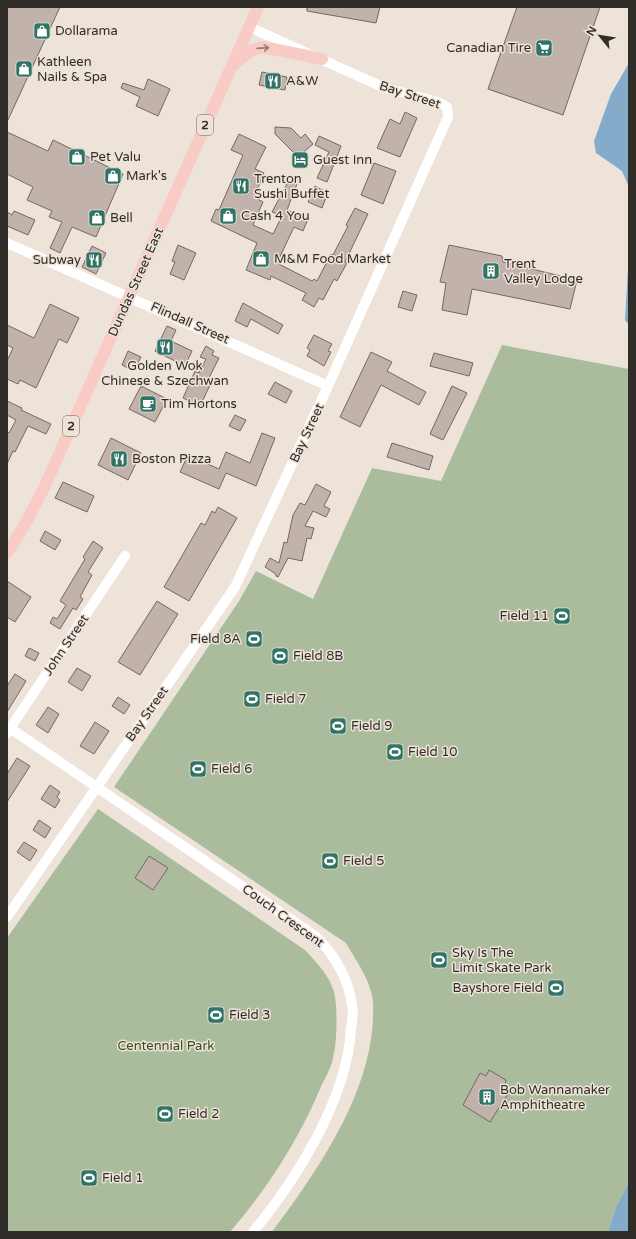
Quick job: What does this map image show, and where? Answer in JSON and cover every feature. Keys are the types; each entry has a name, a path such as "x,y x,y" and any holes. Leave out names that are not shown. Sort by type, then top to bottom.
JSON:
{"main road":[{"name":"Dundas Street East","path":"7,553 24,526 44,488 258,7"},
{"path":"230,68 250,51 263,47 322,59"}],"street":[{"name":"Bay Street","path":"7,917 235,587 328,386 448,117 447,107 438,102 385,88 249,27"},
{"name":"Flindall Street","path":"7,243 130,296 328,386"},
{"name":"John Street","path":"8,729 125,556"},
{"name":"Couch Crescent","path":"8,729 315,936 330,952 348,987 353,1006 350,1041 341,1081 321,1129 307,1154 290,1182 254,1232"}],"green space":[{"path":"502,345 629,369 629,1182 616,1207 608,1232 272,1232 326,1154 342,1125 355,1095 366,1065 372,1034 373,1003 370,987 346,943 114,787 239,601 256,571 313,599 372,468 441,481"},
{"name":"Centennial Park","path":"98,809 305,950 326,975 334,992 336,1007 336,1034 332,1062 329,1070 302,1127 281,1164 257,1199 230,1232 7,1232 7,938"}],"water":[{"path":"629,63 629,187 622,171 596,153 594,141 611,94"},
{"path":"629,251 629,325 625,320"},
{"path":"629,1182 629,1232 608,1232 616,1207"}],"building":[{"path":"7,7 60,7 7,122"},
{"path":"307,7 380,7 376,23 307,11"},
{"name":"Canadian Tire","path":"517,7 600,7 563,115 488,89"},
{"name":"A&W","path":"262,72 287,77 285,90 259,85"},
{"path":"148,79 170,89 158,116 136,106 140,97 121,88 123,83 144,90"},
{"path":"405,112 417,118 400,157 377,148 390,119 400,124"},
{"path":"275,127 291,128 301,138 305,134 313,144 298,157 275,134"},
{"path":"7,132 48,151 53,140 123,174 96,237 72,227 60,253 50,248 62,222 49,217 52,211 27,200 33,187 7,174"},
{"path":"239,134 266,147 255,169 264,173 254,197 263,202 253,225 273,234 282,216 272,212 289,180 297,184 287,210 308,219 303,231 294,227 277,263 312,281 314,279 317,281 331,254 333,255 348,226 346,225 355,208 368,214 345,262 347,263 337,281 334,279 323,300 319,298 314,307 302,300 306,293 271,276 270,280 246,270 257,243 211,221 216,209 219,210 243,155 231,150"},
{"path":"319,136 341,146 327,182 317,178 329,152 315,145"},
{"path":"374,163 396,171 383,204 361,195"},
{"path":"315,186 324,191 323,194 327,195 322,208 308,202"},
{"path":"14,211 35,220 28,235 7,226 7,212 12,215"},
{"path":"178,245 196,253 184,280 170,274 175,262 172,261"},
{"name":"Trent Valley Lodge","path":"449,245 502,256 503,262 577,280 570,309 472,289 467,315 442,310 446,283 440,282"},
{"name":"Subway","path":"92,246 106,253 96,274 82,267"},
{"path":"403,291 417,295 412,311 398,307"},
{"path":"243,303 283,325 278,334 251,319 247,327 235,321"},
{"path":"50,304 79,318 67,343 59,339 36,388 20,380 18,384 7,379 7,361 13,348 7,345 7,325 34,338"},
{"path":"167,326 176,330 171,341 192,351 185,366 155,351"},
{"path":"314,335 332,344 328,351 331,352 324,366 307,356 310,350 307,348"},
{"path":"206,346 214,351 212,355 219,358 209,378 213,379 200,406 183,398 195,371 199,373 206,359 200,357"},
{"path":"128,351 141,357 134,371 122,365"},
{"path":"371,352 392,362 387,371 426,392 419,405 381,385 360,427 340,417"},
{"path":"434,353 473,363 469,376 430,366"},
{"path":"275,382 292,391 286,403 268,394"},
{"name":"Tim Hortons","path":"141,386 167,399 155,422 129,409"},
{"path":"452,386 467,393 443,440 430,434"},
{"path":"7,401 22,408 21,410 51,424 46,434 28,426 7,464 7,432 9,433 16,420 7,415"},
{"path":"235,415 246,420 240,431 229,426"},
{"path":"262,433 275,438 256,486 226,473 219,489 180,472 188,455 219,469 226,452 250,463"},
{"name":"Boston Pizza","path":"111,438 141,453 128,480 98,465"},
{"path":"392,443 433,456 429,470 387,457"},
{"path":"63,482 94,496 87,512 55,498"},
{"path":"316,484 331,492 324,506 330,509 326,517 313,511 305,526 314,528 311,539 307,538 302,561 288,558 278,577 265,567 270,558 279,563 284,542 287,543 293,515 300,503 305,505"},
{"path":"218,507 237,518 189,601 164,587 201,523 205,525 212,511 215,513"},
{"path":"45,531 61,540 55,550 40,541"},
{"path":"93,541 103,548 88,572 92,575 80,597 83,599 76,610 73,608 60,629 50,623 53,617 57,619 66,605 60,601 85,559 83,557"},
{"path":"7,581 31,597 15,622 7,617"},
{"path":"157,601 178,614 140,675 118,662"},
{"path":"29,648 39,653 35,661 25,656"},
{"path":"77,668 91,676 82,691 68,682"},
{"path":"15,674 26,681 7,712 7,686"},
{"path":"118,697 130,705 124,714 112,706"},
{"path":"48,707 59,714 48,733 36,725"},
{"path":"95,722 109,731 94,754 80,746"},
{"path":"17,758 30,766 7,802 7,774"},
{"path":"50,785 60,792 57,797 60,800 55,808 41,799"},
{"path":"39,820 51,828 45,838 33,830"},
{"path":"24,842 37,850 30,861 17,852"},
{"path":"149,856 168,868 153,890 135,878"},
{"name":"Bob Wannamaker Amphitheatre","path":"489,1070 506,1080 505,1085 511,1089 490,1122 463,1105 480,1073 486,1076"}],"place":[{"name":"Dollarama","path":"42,31"},
{"name":"Canadian Tire","path":"544,48"},
{"name":"Kathleen Nails & Spa","path":"24,69"},
{"name":"A&W","path":"273,81"},
{"name":"Pet Valu","path":"77,157"},
{"name":"Guest Inn","path":"300,160"},
{"name":"Mark's","path":"113,176"},
{"name":"Trenton Sushi Buffet","path":"241,186"},
{"name":"Cash 4 You","path":"228,216"},
{"name":"Bell","path":"97,218"},
{"name":"M&M Food Market","path":"261,259"},
{"name":"Subway","path":"94,260"},
{"name":"Trent Valley Lodge","path":"491,271"},
{"name":"Golden Wok Chinese & Szechwan","path":"165,347"},
{"name":"Tim Hortons","path":"148,404"},
{"name":"Boston Pizza","path":"119,459"},
{"name":"Field 11","path":"562,616"},
{"name":"Field 8A","path":"254,639"},
{"name":"Field 8B","path":"280,656"},
{"name":"Field 7","path":"252,699"},
{"name":"Field 9","path":"338,726"},
{"name":"Field 10","path":"395,752"},
{"name":"Field 6","path":"198,769"},
{"name":"Field 5","path":"330,861"},
{"name":"Sky Is The Limit Skate Park","path":"439,960"},
{"name":"Bayshore Field","path":"556,988"},
{"name":"Field 3","path":"216,1015"},
{"name":"Bob Wannamaker Amphitheatre","path":"487,1097"},
{"name":"Field 2","path":"165,1114"},
{"name":"Field 1","path":"89,1178"}]}
